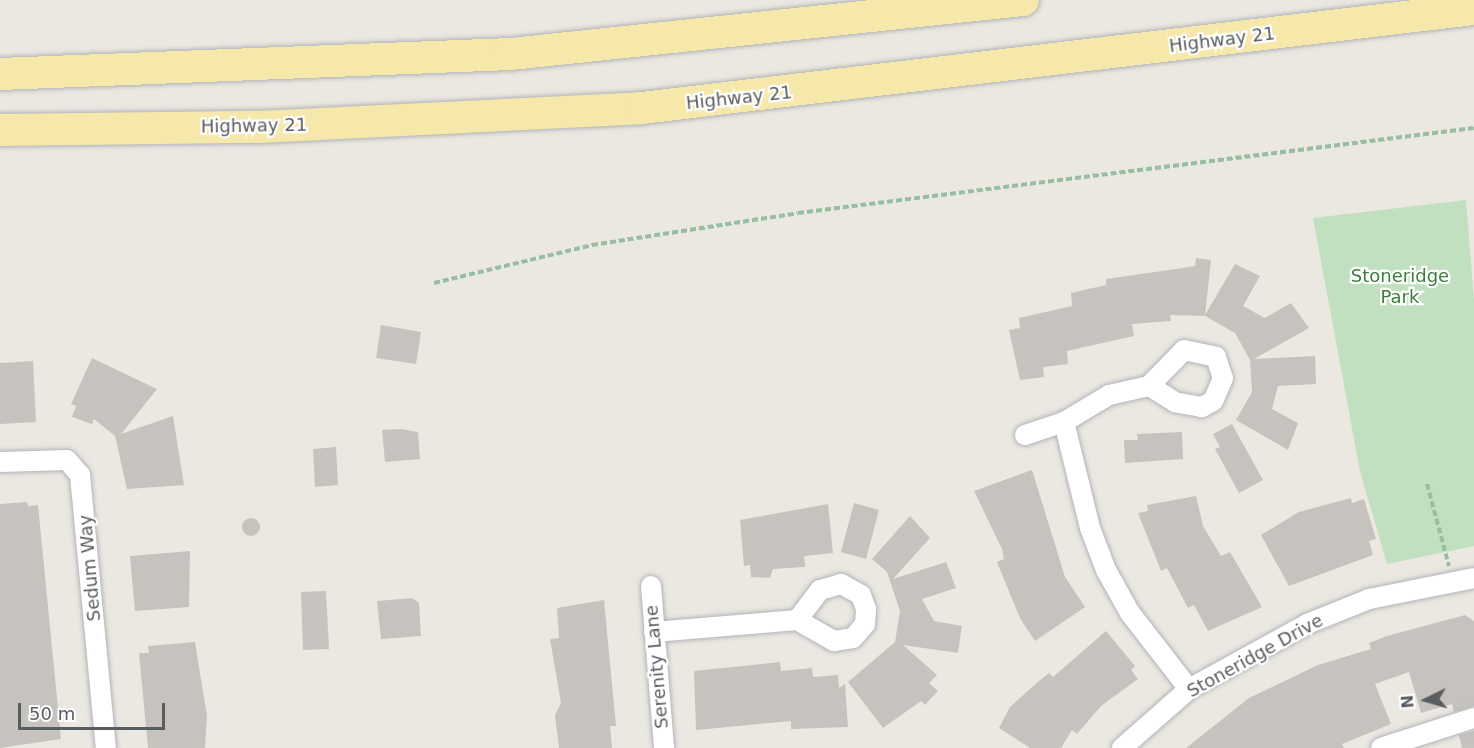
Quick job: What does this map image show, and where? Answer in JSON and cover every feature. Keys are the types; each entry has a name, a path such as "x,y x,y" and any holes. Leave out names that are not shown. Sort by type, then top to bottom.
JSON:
{"main road":[{"path":"0,74 511,54 810,27 1023,0"},
{"name":"Highway 21","path":"0,130 259,127 642,108 1474,9"}],"street":[{"path":"1025,435 1064,422 1109,395 1149,386"},
{"path":"1064,422 1090,528 1106,570 1130,613 1190,689"},
{"name":"Sedum Way","path":"0,462 67,460 80,475 106,748"},
{"name":"Stoneridge Drive","path":"1122,748 1190,689 1327,615 1369,599 1474,578"},
{"name":"Serenity Lane","path":"651,586 664,748"},
{"path":"654,633 797,620"},
{"path":"1381,748 1474,718"}],"path":[{"path":"434,284 592,245 798,213 1474,128"},
{"path":"1427,484 1449,567"}],"green space":[{"name":"Stoneridge Park","path":"1466,200 1474,300 1474,546 1387,564 1360,471 1313,218"}],"building":[{"path":"1196,258 1211,260 1205,315 1235,264 1260,276 1243,306 1265,318 1291,303 1309,328 1254,359 1315,356 1316,384 1278,386 1272,409 1298,423 1288,450 1236,420 1252,392 1250,360 1235,333 1205,316 1170,315 1171,321 1132,324 1134,336 1067,351 1068,364 1043,367 1044,377 1020,380 1009,330 1020,328 1019,318 1072,306 1071,293 1106,285 1106,279 1195,266"},
{"path":"381,325 421,332 416,364 376,358"},
{"path":"92,358 157,389 121,434 173,416 184,485 127,489 115,436 94,419 92,424 72,417 76,406 71,404"},
{"path":"33,361 36,422 0,424 0,363"},
{"path":"1232,424 1263,480 1239,493 1215,449 1220,447 1213,434"},
{"path":"401,429 418,432 420,459 385,462 382,430"},
{"path":"1182,432 1183,459 1125,463 1124,440 1138,440 1137,434"},
{"path":"336,447 338,485 315,487 313,449"},
{"path":"1032,470 1065,577 1085,607 1035,641 1020,618 997,562 1004,559 1002,549 974,491"},
{"path":"1196,496 1203,526 1221,556 1230,552 1262,607 1208,631 1194,605 1188,608 1167,568 1161,571 1138,513 1148,511 1147,505"},
{"path":"1351,498 1352,503 1364,499 1376,539 1369,541 1373,555 1289,586 1261,535 1299,512"},
{"path":"27,502 28,506 38,505 61,739 0,748 0,504"},
{"path":"854,503 879,510 866,559 841,552"},
{"path":"828,504 833,553 804,556 805,567 773,569 770,578 751,577 750,565 744,566 740,520"},
{"path":"910,516 930,538 893,579 946,562 956,588 922,599 934,621 962,626 958,653 903,645 937,675 929,683 938,691 925,705 921,701 883,728 848,682 895,642 900,611 887,572 872,559"},
{"path":"251,518 257,521 260,527 257,533 251,536 245,533 242,527 245,521"},
{"path":"190,551 189,607 135,611 130,556"},
{"path":"326,591 329,649 303,650 301,592"},
{"path":"412,598 419,603 421,636 381,639 377,601"},
{"path":"604,600 616,726 610,726 612,748 559,748 555,715 561,703 550,639 559,638 557,608"},
{"path":"1465,615 1474,621 1474,706 1454,712 1452,704 1421,713 1409,672 1375,684 1391,724 1342,744 1344,748 1186,748 1249,698 1318,665 1371,649 1369,643 1387,636"},
{"path":"1106,631 1135,666 1131,670 1138,679 1101,706 1077,734 1072,730 1061,748 1030,748 999,728 1010,707 1049,673 1053,677"},
{"path":"195,642 207,716 205,748 148,748 139,653 149,653 148,646"},
{"path":"780,662 781,671 812,668 813,677 838,675 839,688 845,684 848,727 791,729 791,721 696,730 694,671"},
{"path":"1474,731 1474,748 1462,748 1459,735"}]}
